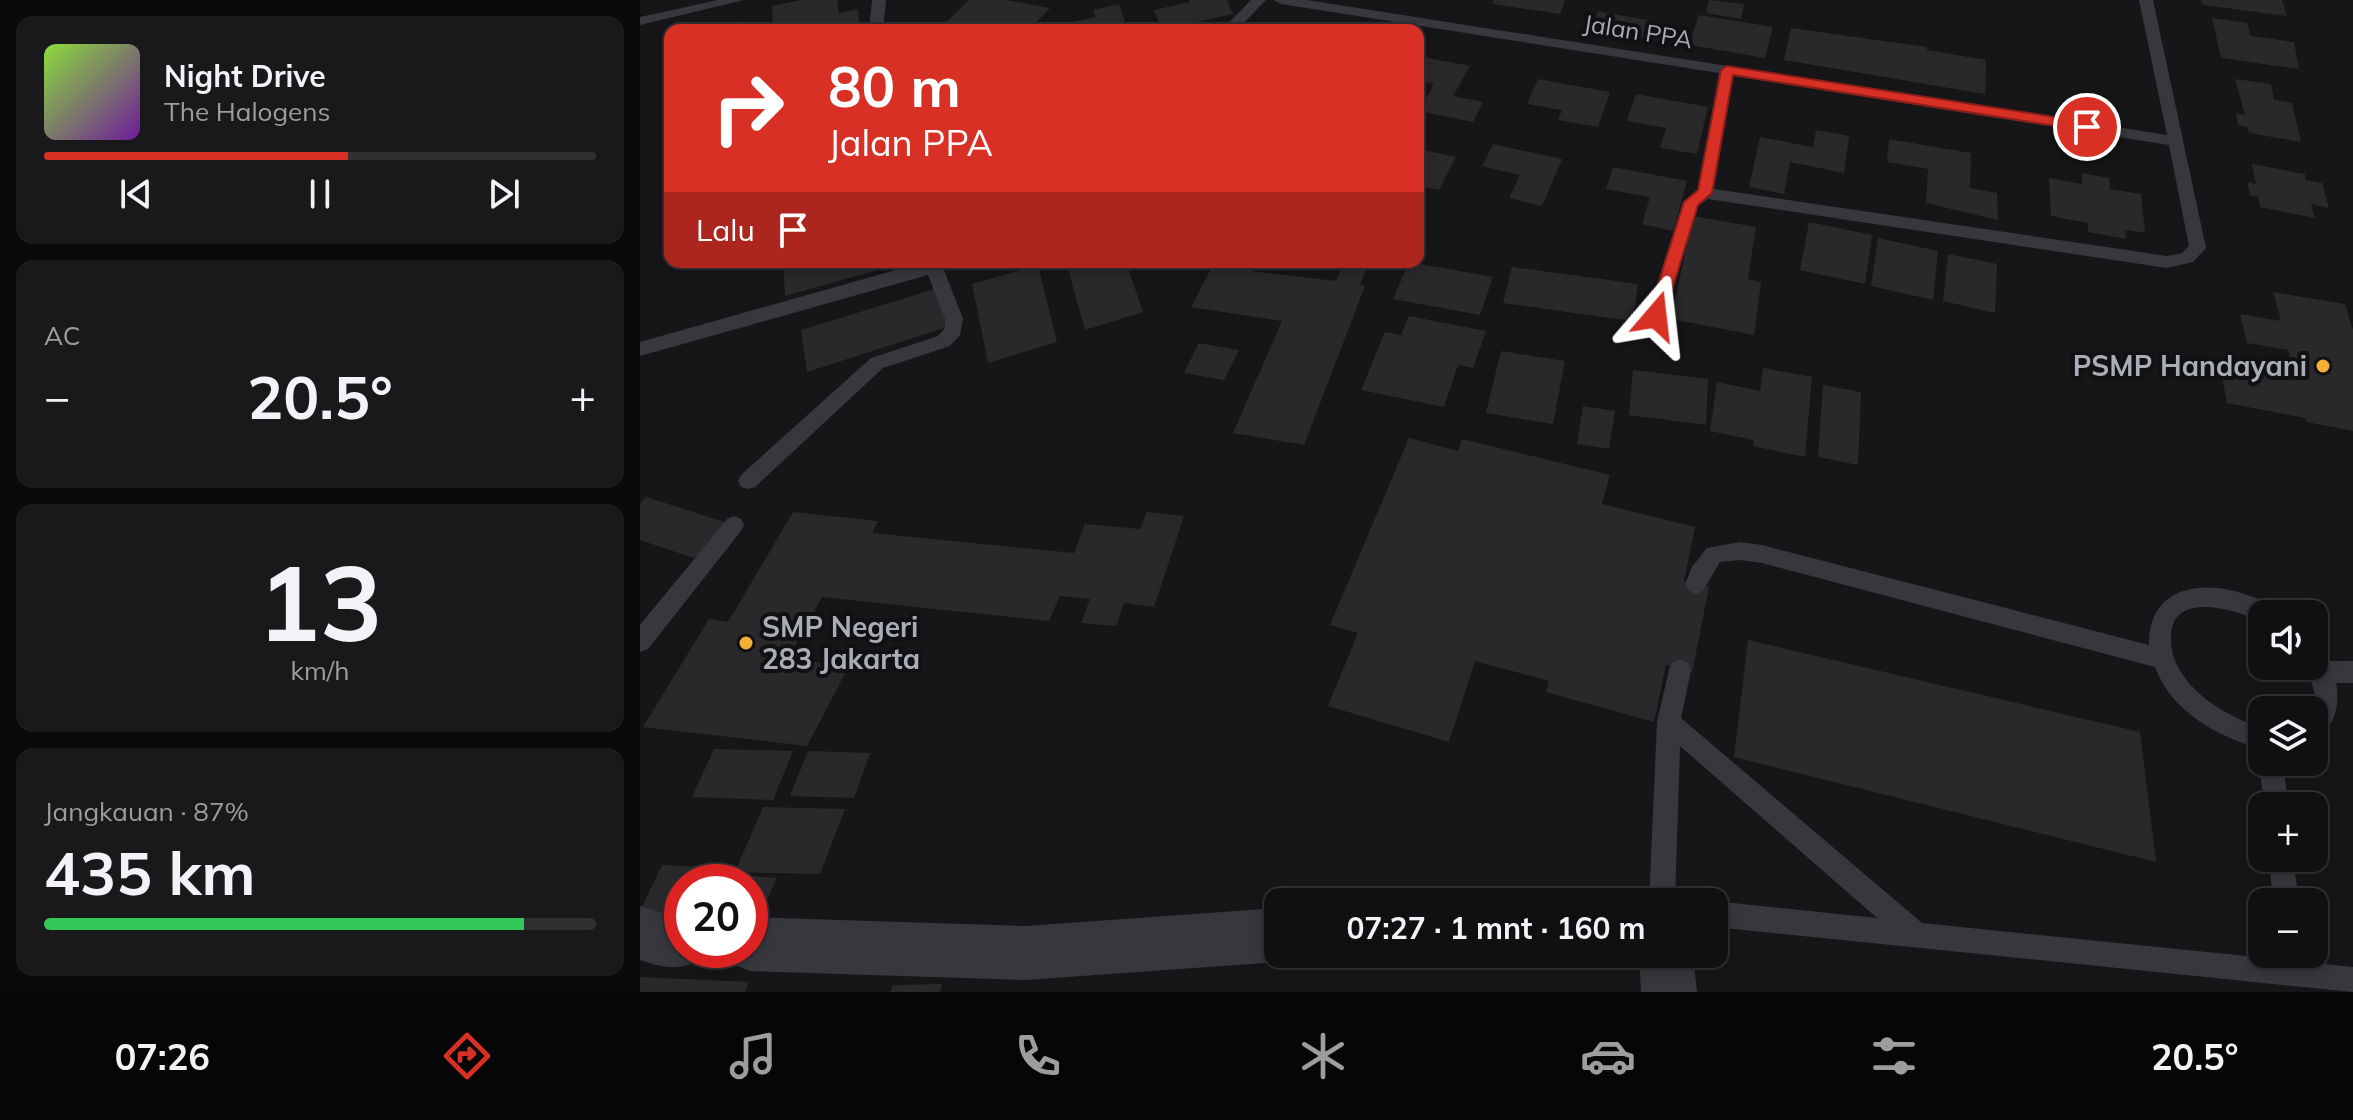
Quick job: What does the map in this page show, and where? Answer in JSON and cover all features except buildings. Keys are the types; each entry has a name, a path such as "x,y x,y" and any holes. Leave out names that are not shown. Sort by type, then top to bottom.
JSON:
{"street":[{"path":"640,933 664,938"},
{"path":"768,945 1025,953 1264,936"},
{"path":"1667,968 1669,992"}],"lane":[{"path":"640,21 737,0"},
{"path":"876,24 879,0"},
{"path":"1235,24 1259,0"},
{"name":"Jalan PPA","path":"1281,0 2176,141"},
{"path":"1656,316 1691,202 1705,193 2167,262 2187,258 2198,248 2146,0"},
{"path":"1705,193 1727,70"},
{"path":"640,349 919,268"},
{"path":"748,481 877,363 944,341 954,330 954,319 935,268"},
{"path":"640,642 734,525"},
{"path":"1696,584 1699,574 1714,554 1740,551 1762,554 2164,659"},
{"path":"2248,603 2218,596 2190,598 2170,611 2160,632 2164,659 2178,687 2204,713 2235,732 2248,735"},
{"path":"2328,668 2353,672"},
{"path":"1663,888 1669,722 1680,670"},
{"path":"1669,722 1918,936"},
{"path":"1728,916 1918,936 2248,960"},
{"path":"2310,968 2353,980"}],"place":[{"name":"PSMP Handayani","path":"2323,366"},
{"name":"SMP Negeri 283 Jakarta","path":"746,643"}],"route":[{"path":"1656,316 1691,202 1705,193 1727,70 2087,127"}]}
